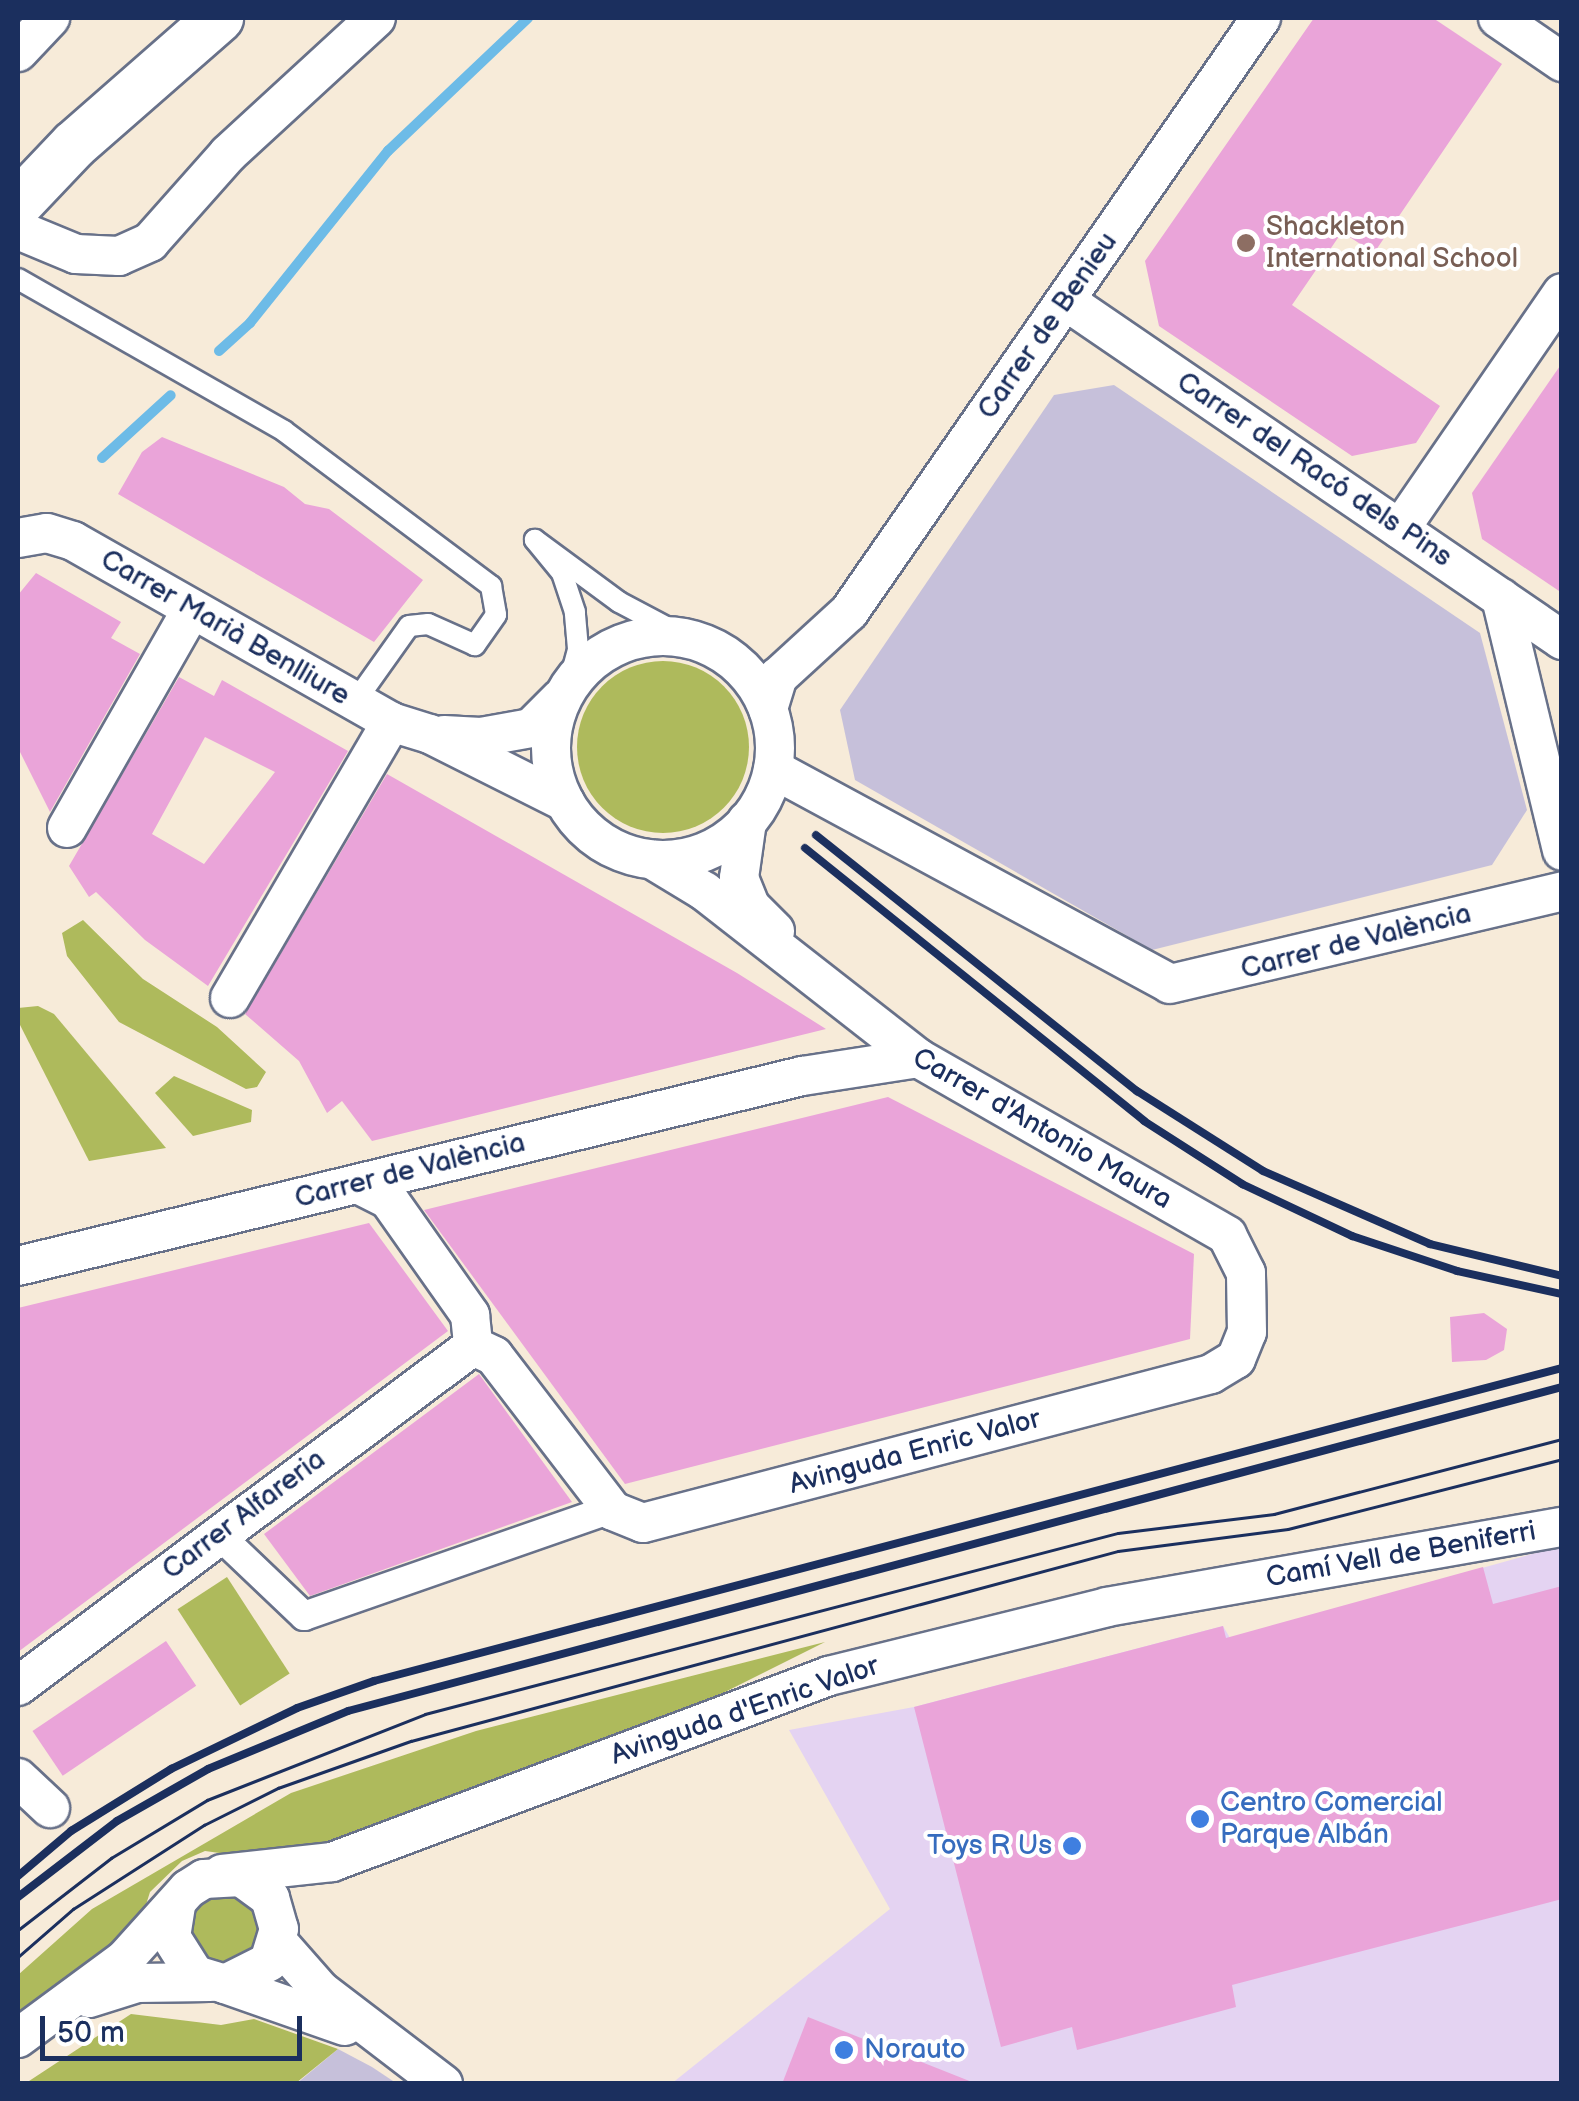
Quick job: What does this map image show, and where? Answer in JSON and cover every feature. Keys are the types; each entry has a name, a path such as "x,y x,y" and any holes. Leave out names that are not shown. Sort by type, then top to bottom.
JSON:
{"street":[{"path":"18,52 50,18"},
{"path":"18,204 74,145 219,18"},
{"path":"18,230 76,254 119,256 150,242 241,141 376,18"},
{"name":"Carrer de Benieu","path":"768,709 778,677 849,612 1261,18"},
{"path":"1498,18 1562,62"},
{"path":"1400,529 1562,293"},
{"name":"Carrer del Racó dels Pins","path":"1066,301 1562,640"},
{"name":"Carrer Marià Benlliure","path":"18,538 46,534 73,541 391,722 430,734 564,802"},
{"path":"1501,598 1562,851"},
{"path":"67,828 192,609"},
{"name":"Carrer de Benieu","path":"704,645 760,654 796,647 829,630"},
{"path":"633,639 704,645 750,676 768,709 773,768 747,822 720,844 688,857 654,860 618,851 587,832 564,802 552,768 551,731 566,691 586,665 633,639"},
{"name":"Carrer Marià Benlliure","path":"430,734 481,737 531,728 566,691"},
{"path":"230,998 391,722"},
{"name":"Carrer de València","path":"773,768 828,793 1150,978 1188,984 1562,892"},
{"name":"Carrer d'Antonio Maura","path":"747,822 738,878 751,906 845,982 858,997 860,1016"},
{"name":"Carrer d'Antonio Maura","path":"654,860 704,891 918,1058 1227,1235 1246,1273 1247,1332 1236,1359 1221,1371"},
{"name":"Carrer de València","path":"802,1076 835,1056 860,1016"},
{"name":"Carrer de València","path":"18,1266 802,1076 918,1058"},
{"path":"218,1534 304,1616 603,1498 494,1356 472,1346 470,1315 389,1200 358,1184"},
{"name":"Carrer Alfareria","path":"18,1686 472,1346"},
{"name":"Avinguda Enric Valor","path":"603,1498 643,1523 1221,1371"},
{"name":"Camí Vell de Beniferri","path":"1240,1584 1562,1527"},
{"name":"Avinguda d'Enric Valor","path":"222,1874 320,1866 829,1676 1106,1607 1240,1584"},
{"path":"18,1778 50,1808"},
{"path":"54,2012 137,1983 218,1983 256,1974 320,1866"},
{"path":"18,2038 142,1944 204,1878 222,1874 258,1885 277,1912 278,1935 306,1978 387,2045 443,2084"},
{"path":"176,1904 171,1922 175,1952 218,1983 387,2045"}],"lane":[{"path":"18,280 284,431 491,586 496,614 475,645 428,624 409,626 355,702"},
{"path":"566,691 578,650 575,612 562,572 535,540 619,602 704,645"}],"shaded area":[{"path":"1114,385 1480,633 1527,810 1492,865 1152,950 855,780 840,710 1054,395"},
{"name":"Centro Comercial Parque Albán","path":"1561,1546 1561,2083 671,2084 890,1909 789,1730 914,1707 1223,1626 1230,1638"},
{"path":"338,2049 372,2067 396,2083 296,2084"}],"green space":[{"path":"663,661 696,667 724,686 743,714 749,747 743,780 724,808 696,827 663,833 630,827 602,808 583,780 577,747 583,714 602,686 630,667"},
{"path":"83,920 143,979 217,1027 266,1072 257,1087 246,1089 119,1022 67,956 62,933"},
{"path":"38,1006 54,1014 166,1148 89,1161 18,1021 18,1008"},
{"path":"174,1076 252,1110 251,1122 193,1136 155,1093"},
{"path":"227,1577 290,1673 240,1706 178,1609"},
{"path":"825,1642 723,1693 303,1852 263,1859 205,1851 182,1861 150,1892 138,1930 18,2012 18,1975 92,1909 291,1793 476,1731"},
{"path":"223,1895 248,1905 258,1930 248,1955 223,1965 198,1955 188,1930 198,1905"},
{"path":"131,2014 221,2025 254,2019 338,2049 296,2083 26,2083"}],"building":[{"name":"Shackleton International School","path":"1314,18 1433,18 1502,64 1374,253 1342,232 1292,305 1440,406 1416,443 1352,456 1159,326 1145,261"},
{"path":"1562,363 1562,593 1482,539 1472,493"},
{"path":"162,437 284,487 305,504 329,509 423,580 374,642 118,494 142,452"},
{"path":"36,573 121,622 111,638 140,654 50,812 18,748 18,595"},
{"path":"179,677 214,696 222,680 348,751 208,986 145,940 96,892 89,897 69,866","holes":["205,737 275,772 204,864 152,834"]},
{"path":"387,774 737,973 826,1029 372,1141 342,1101 327,1113 299,1061 245,1014"},
{"path":"888,1097 1194,1254 1190,1339 625,1484 424,1210"},
{"path":"369,1223 448,1331 18,1652 18,1308"},
{"path":"1484,1313 1507,1329 1504,1350 1486,1360 1452,1362 1450,1317"},
{"path":"479,1374 572,1502 310,1596 264,1534"},
{"name":"Centro Comercial Parque Albán","path":"1483,1567 1493,1604 1562,1586 1562,1899 1232,1985 1236,2007 1077,2050 1072,2027 1001,2047 914,1707 1223,1626 1226,1638"},
{"path":"166,1641 196,1686 63,1776 33,1731"},
{"name":"Norauto","path":"808,2017 972,2082 972,2084 782,2084"}],"waterway":[{"path":"219,351 250,323 388,151 528,18"},
{"path":"102,458 171,395"}],"tram line":[{"path":"18,1930 111,1858 207,1800 425,1714 1118,1533 1274,1514 1562,1439"},
{"path":"18,1957 73,1909 204,1825 278,1788 411,1741 1118,1551 1288,1529 1562,1459"}],"railway":[{"path":"816,835 1137,1091 1263,1171 1430,1244 1562,1276"},
{"path":"805,848 1144,1121 1242,1184 1352,1236 1457,1271 1562,1294"},
{"path":"18,1876 71,1831 171,1769 297,1708 374,1681 1562,1368"},
{"path":"18,1897 117,1821 208,1769 348,1711 1562,1387"}],"place":[{"name":"Shackleton International School","path":"1246,243"},
{"name":"Centro Comercial Parque Albán","path":"1200,1819"},
{"name":"Toys R Us","path":"1072,1846"},
{"name":"Norauto","path":"844,2050"}]}
